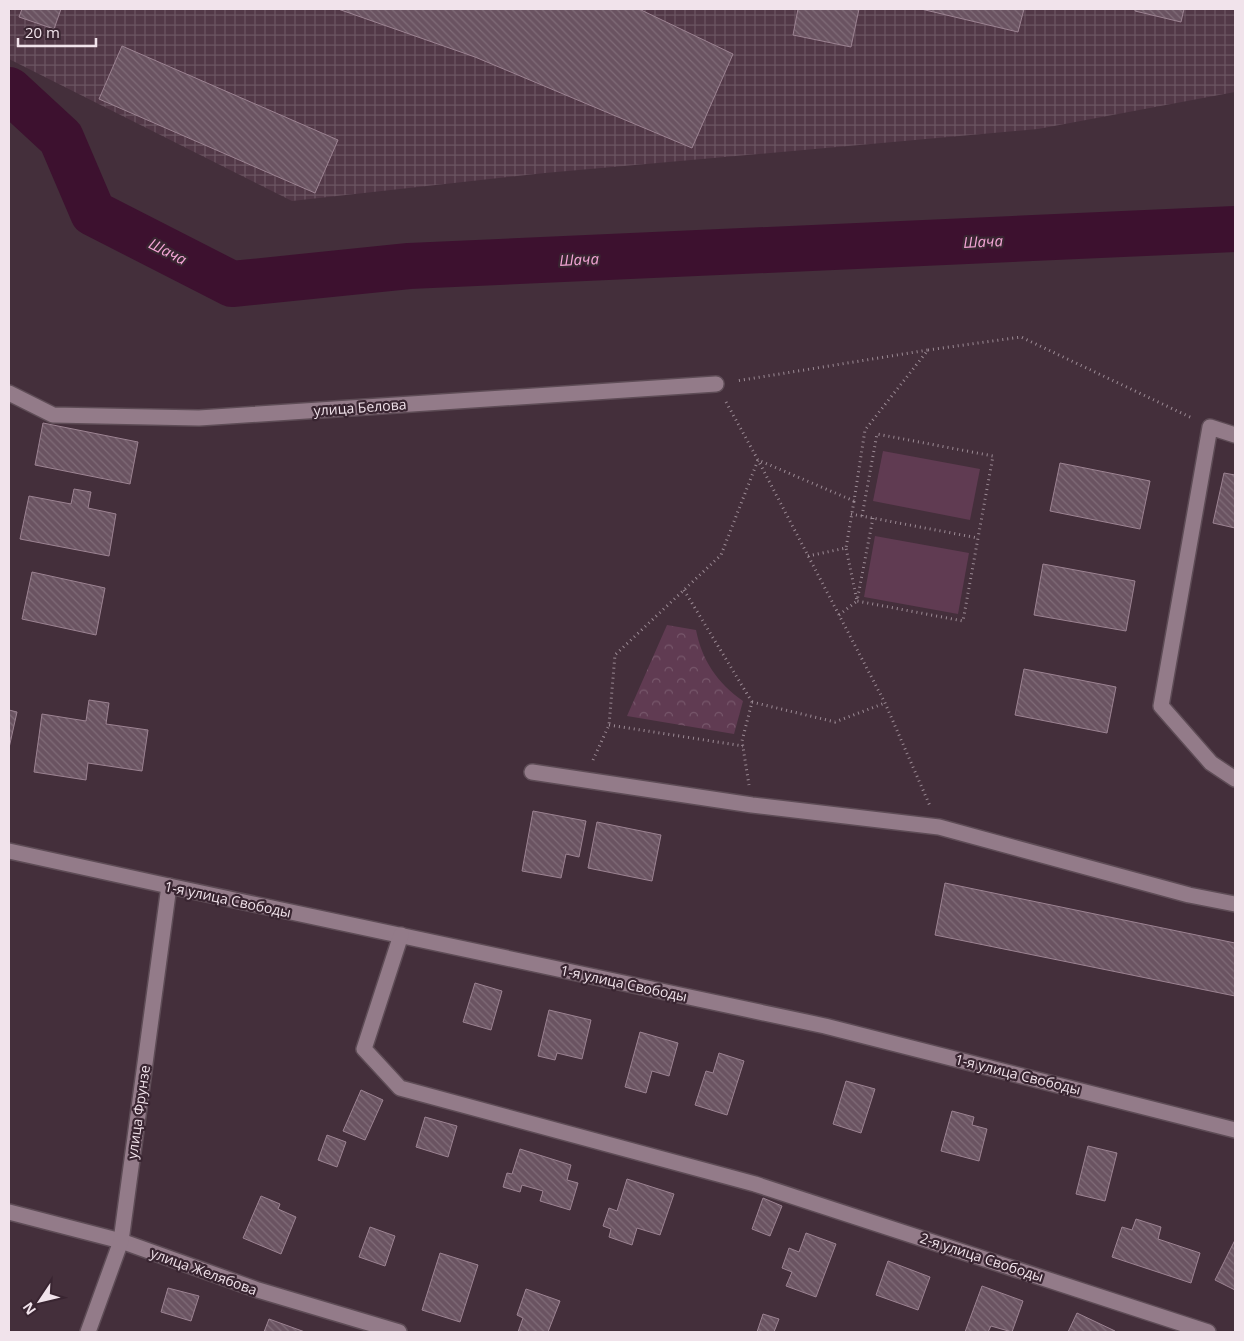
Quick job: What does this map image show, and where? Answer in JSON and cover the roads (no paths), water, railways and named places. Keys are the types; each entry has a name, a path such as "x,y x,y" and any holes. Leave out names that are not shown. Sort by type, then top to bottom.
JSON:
{"street":[{"name":"улица Белова","path":"9,393 53,415 199,418 716,384"},
{"path":"1235,435 1210,427 1161,706 1211,762 1235,778"},
{"path":"532,772 752,805 939,827 1189,896 1235,904"},
{"name":"1-я улица Свободы","path":"9,850 826,1026 1235,1130"},
{"name":"улица Фрунзе","path":"88,1332 121,1241 169,886"},
{"name":"2-я улица Свободы","path":"401,935 364,1049 400,1088 755,1184 1208,1332"},
{"name":"улица Желябова","path":"9,1212 121,1241 258,1290 399,1332"}],"waterway":[{"name":"Шача","path":"9,90 61,138 93,213 232,284 409,266 1235,229"}]}
